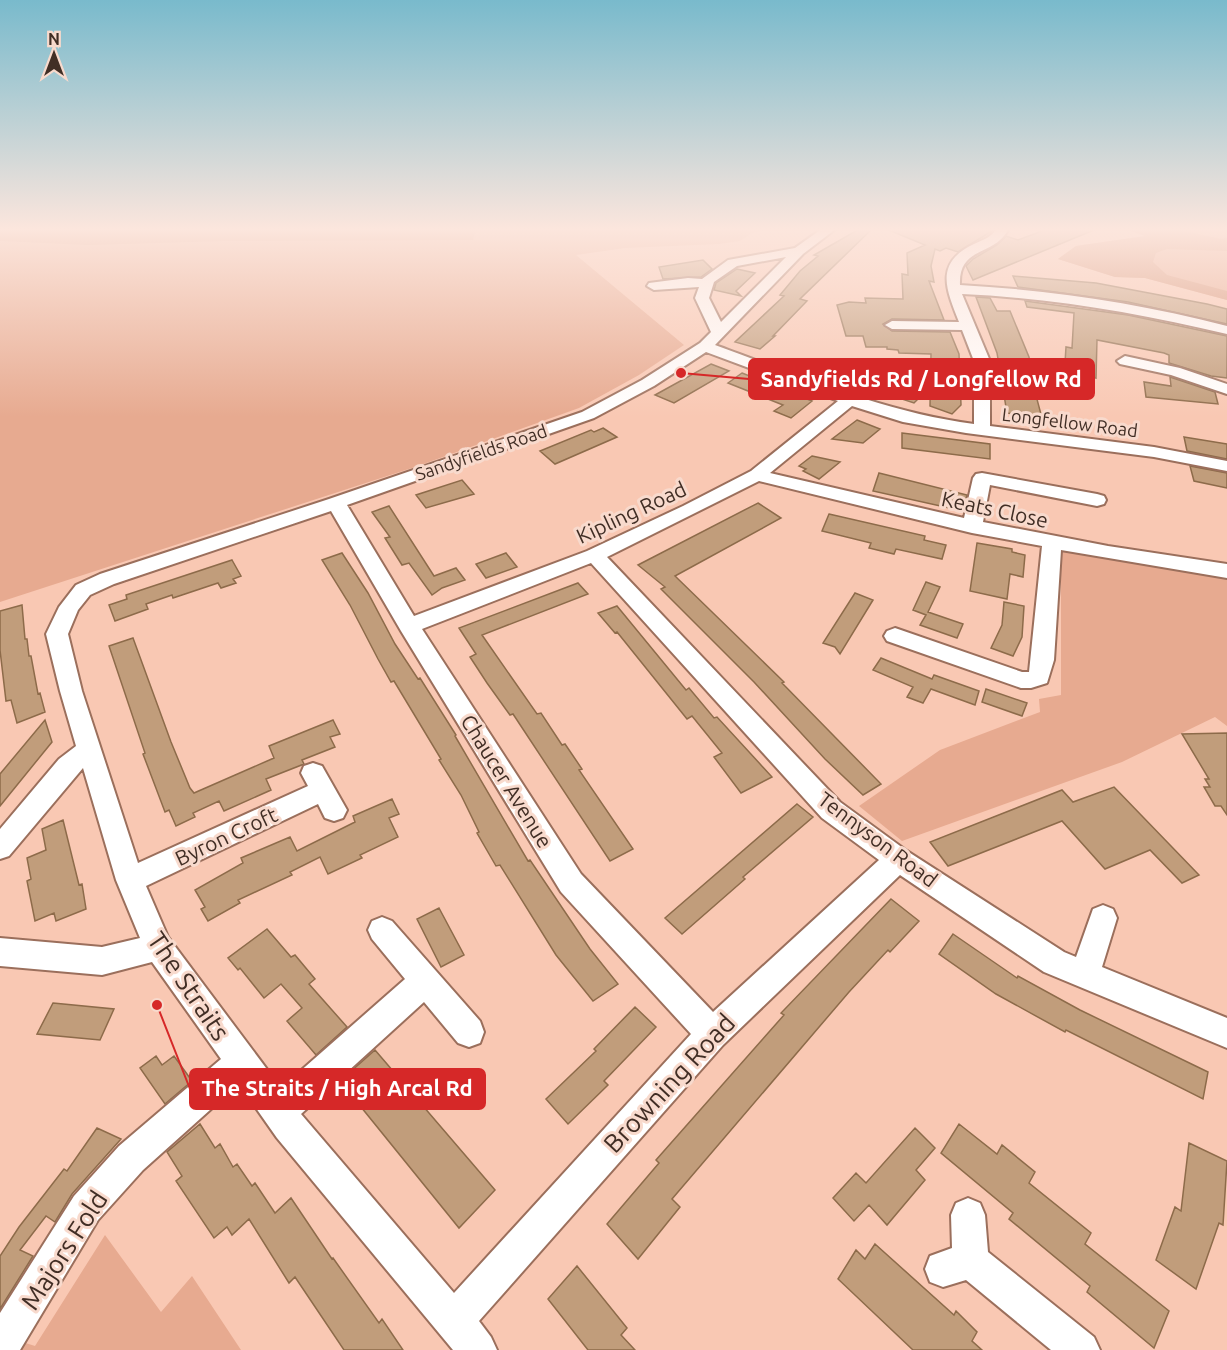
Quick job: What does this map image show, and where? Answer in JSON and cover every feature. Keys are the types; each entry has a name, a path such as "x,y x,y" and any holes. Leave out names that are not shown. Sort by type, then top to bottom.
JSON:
{"street":[{"path":"704,291 702,298 719,334"},
{"name":"Sandyfields Road","path":"83,590 150,564 336,503 588,415 648,383 705,346 758,291"},
{"path":"954,291 982,362 982,430"},
{"path":"998,291 1116,305 1160,313 1227,330"},
{"path":"888,324 969,326"},
{"name":"Longfellow Road","path":"705,346 849,400 903,417 982,430 1154,452 1227,466"},
{"path":"1124,361 1175,371 1227,389"},
{"name":"Kipling Road","path":"409,626 594,555 757,475 849,400"},
{"name":"Keats Close","path":"757,475 972,527 1052,543 1227,572"},
{"path":"972,527 982,478 1097,500"},
{"name":"Chaucer Avenue","path":"336,503 409,626 571,883 712,1034"},
{"path":"893,635 1021,680 1039,677 1052,543"},
{"name":"Tennyson Road","path":"594,555 831,810 898,859 1054,962 1227,1033"},
{"name":"The Straits","path":"83,590 69,608 57,634 71,691 130,880 159,947 279,1112 478,1350"},
{"path":"0,848 68,765 90,749"},
{"name":"Byron Croft","path":"130,880 323,791"},
{"name":"Browning Road","path":"454,1321 712,1034 898,859"},
{"path":"1085,975 1103,918"},
{"path":"382,930 469,1032"},
{"path":"0,952 102,961 159,947"},
{"path":"279,1112 424,982"},
{"name":"Majors Fold","path":"0,1348 86,1208 131,1158 241,1062"},
{"path":"968,1215 957,1265 1081,1350"}],"shaded area":[{"path":"0,291 619,291 684,345 639,375 579,408 418,466 0,602"},
{"path":"1193,291 1227,291 1227,300"},
{"path":"1193,291 1227,291 1227,300"},
{"path":"1061,549 1227,574 1227,726 1215,717 1122,762 902,841 859,806 940,750 1040,712 1039,699 1061,695"},
{"path":"105,1235 161,1312 192,1276 241,1350 10,1350 16,1340 35,1346"}],"building":[{"path":"718,291 736,291 741,296"},
{"path":"783,291 808,291 800,299 807,301 760,349 735,342 784,296 780,295"},
{"path":"903,291 933,291 944,320 892,319 883,324 892,331 950,332 959,354 961,405 952,414 930,406 931,354 899,353 898,350 887,349 887,347 866,347 863,336 846,336 837,305 849,302 866,303 865,298 903,299"},
{"path":"1047,291 1138,291 1227,309 1227,324 1128,302"},
{"path":"976,297 990,298 997,311 1010,311 1029,357 1032,373 1030,373 1042,418 1007,413 997,353"},
{"path":"1025,301 1128,315 1227,336 1227,378 1211,376 1169,363 1169,355 1164,353 1097,340 1096,378 1068,373 1068,364 1065,363 1066,347 1072,348 1074,313 1027,307"},
{"path":"711,364 729,371 674,403 655,395"},
{"path":"742,373 812,401 791,418 774,411 783,405 728,383"},
{"path":"873,375 925,392 914,403 877,391"},
{"path":"1170,377 1215,392 1218,404 1146,397 1144,382 1171,386"},
{"path":"857,420 880,429 863,443 832,439"},
{"path":"603,428 617,437 555,464 540,451 591,430 594,432"},
{"path":"902,433 990,444 990,459 902,448"},
{"path":"1184,437 1227,444 1227,459 1187,451"},
{"path":"812,456 840,462 819,479 803,471 806,469 799,466"},
{"path":"1190,466 1227,473 1227,488 1194,481"},
{"path":"879,473 967,495 963,511 873,491"},
{"path":"462,480 474,494 426,508 416,495"},
{"path":"758,503 781,518 675,576 784,682 782,683 881,784 863,795 825,759 754,682 661,589 665,587 638,565"},
{"path":"389,506 434,576 456,568 465,580 442,588 432,595 409,563 402,565 385,538 390,537 372,512"},
{"path":"829,514 925,536 924,540 946,545 942,559 896,549 894,554 869,548 871,543 822,531"},
{"path":"977,543 1012,549 1012,552 1025,555 1023,577 1010,574 1007,599 970,591"},
{"path":"342,553 368,593 395,644 418,679 420,678 456,735 528,861 530,860 590,949 618,984 593,1001 556,955 500,865 496,866 477,833 479,832 461,795 439,760 441,759 394,681 391,682 350,605 322,560"},
{"path":"506,553 517,567 486,578 476,564"},
{"path":"232,560 241,576 233,579 236,583 221,588 218,583 173,598 172,595 146,604 148,609 115,621 109,605 127,599 126,595"},
{"path":"926,582 940,587 928,612 963,624 957,638 920,625 926,615 913,610"},
{"path":"578,583 588,594 482,635 537,714 541,713 562,745 565,744 582,769 579,770 633,849 610,861 513,714 510,715 470,657 476,654 459,628"},
{"path":"855,593 873,600 840,654 835,647 823,643"},
{"path":"1004,602 1024,606 1022,637 1013,656 991,648 1002,625"},
{"path":"22,605 25,639 27,639 38,694 40,693 45,712 17,723 11,700 6,701 0,650 0,611"},
{"path":"617,606 686,690 689,688 714,718 717,717 772,777 741,793 714,757 722,753 692,716 687,719 617,632 615,633 598,613"},
{"path":"133,638 171,742 194,793 274,758 269,746 333,720 340,734 330,737 335,747 302,760 304,764 266,779 271,790 224,811 219,801 193,813 195,817 176,826 169,810 165,812 143,754 145,753 109,646"},
{"path":"881,658 932,679 934,675 979,691 975,705 931,689 923,703 907,697 913,687 873,670"},
{"path":"986,689 1027,703 1022,716 982,702"},
{"path":"45,720 52,742 0,806 0,774"},
{"path":"1227,733 1227,815 1221,806 1215,806 1204,787 1210,787 1205,779 1209,779 1182,734"},
{"path":"1114,787 1199,875 1182,883 1150,850 1105,869 1062,821 948,866 930,842 1062,790 1073,802"},
{"path":"392,799 399,814 389,818 398,837 360,855 362,858 328,874 320,857 290,872 292,875 238,900 240,903 208,921 201,909 205,907 195,890 243,863 241,858 290,837 297,851 355,822 353,816"},
{"path":"797,804 813,817 743,877 745,879 682,934 665,918"},
{"path":"63,820 79,885 82,884 86,909 56,921 54,913 35,921 27,881 31,879 27,858 46,850 42,829"},
{"path":"891,899 919,921 849,992 672,1199 680,1207 638,1259 607,1224 659,1163 656,1160 784,1015 781,1013"},
{"path":"439,908 464,955 441,967 417,919"},
{"path":"267,929 291,957 295,955 315,979 309,984 347,1027 316,1055 287,1021 302,1008 281,984 264,998 240,968 238,970 228,958"},
{"path":"953,934 1017,978 1018,976 1080,1010 1208,1072 1203,1099 1066,1030 1065,1032 996,994 939,954"},
{"path":"53,1003 114,1009 100,1040 37,1034"},
{"path":"635,1007 656,1027 604,1081 608,1085 568,1124 546,1099 596,1051 594,1049"},
{"path":"375,1050 495,1190 459,1228 340,1081"},
{"path":"156,1056 162,1065 174,1056 192,1081 165,1104 140,1068"},
{"path":"200,1124 215,1148 220,1144 233,1167 237,1164 252,1186 255,1183 275,1213 291,1198 379,1323 382,1319 403,1350 344,1350 295,1277 289,1283 249,1219 232,1235 227,1227 214,1238 176,1181 182,1176 167,1152"},
{"path":"959,1124 997,1154 1002,1145 1035,1172 1029,1183 1091,1233 1085,1244 1169,1311 1154,1348 1087,1292 1090,1286 1009,1219 1013,1213 941,1153"},
{"path":"97,1128 121,1139 72,1194 55,1222 46,1216 20,1250 33,1256 0,1309 0,1256 19,1227 64,1169 67,1171"},
{"path":"915,1128 935,1148 916,1170 925,1180 887,1225 869,1205 854,1221 833,1198 856,1173 866,1183"},
{"path":"1189,1143 1227,1161 1223,1225 1219,1223 1196,1289 1156,1260 1175,1207 1181,1211"},
{"path":"875,1244 954,1315 956,1311 977,1332 972,1341 982,1350 913,1350 838,1279 856,1250 865,1259"},
{"path":"577,1266 627,1328 621,1335 635,1350 588,1350 548,1299"}],"place":[{"name":"Sandyfields Rd / Longfellow Rd","path":"681,373"},
{"name":"The Straits / High Arcal Rd","path":"157,1005"}]}
